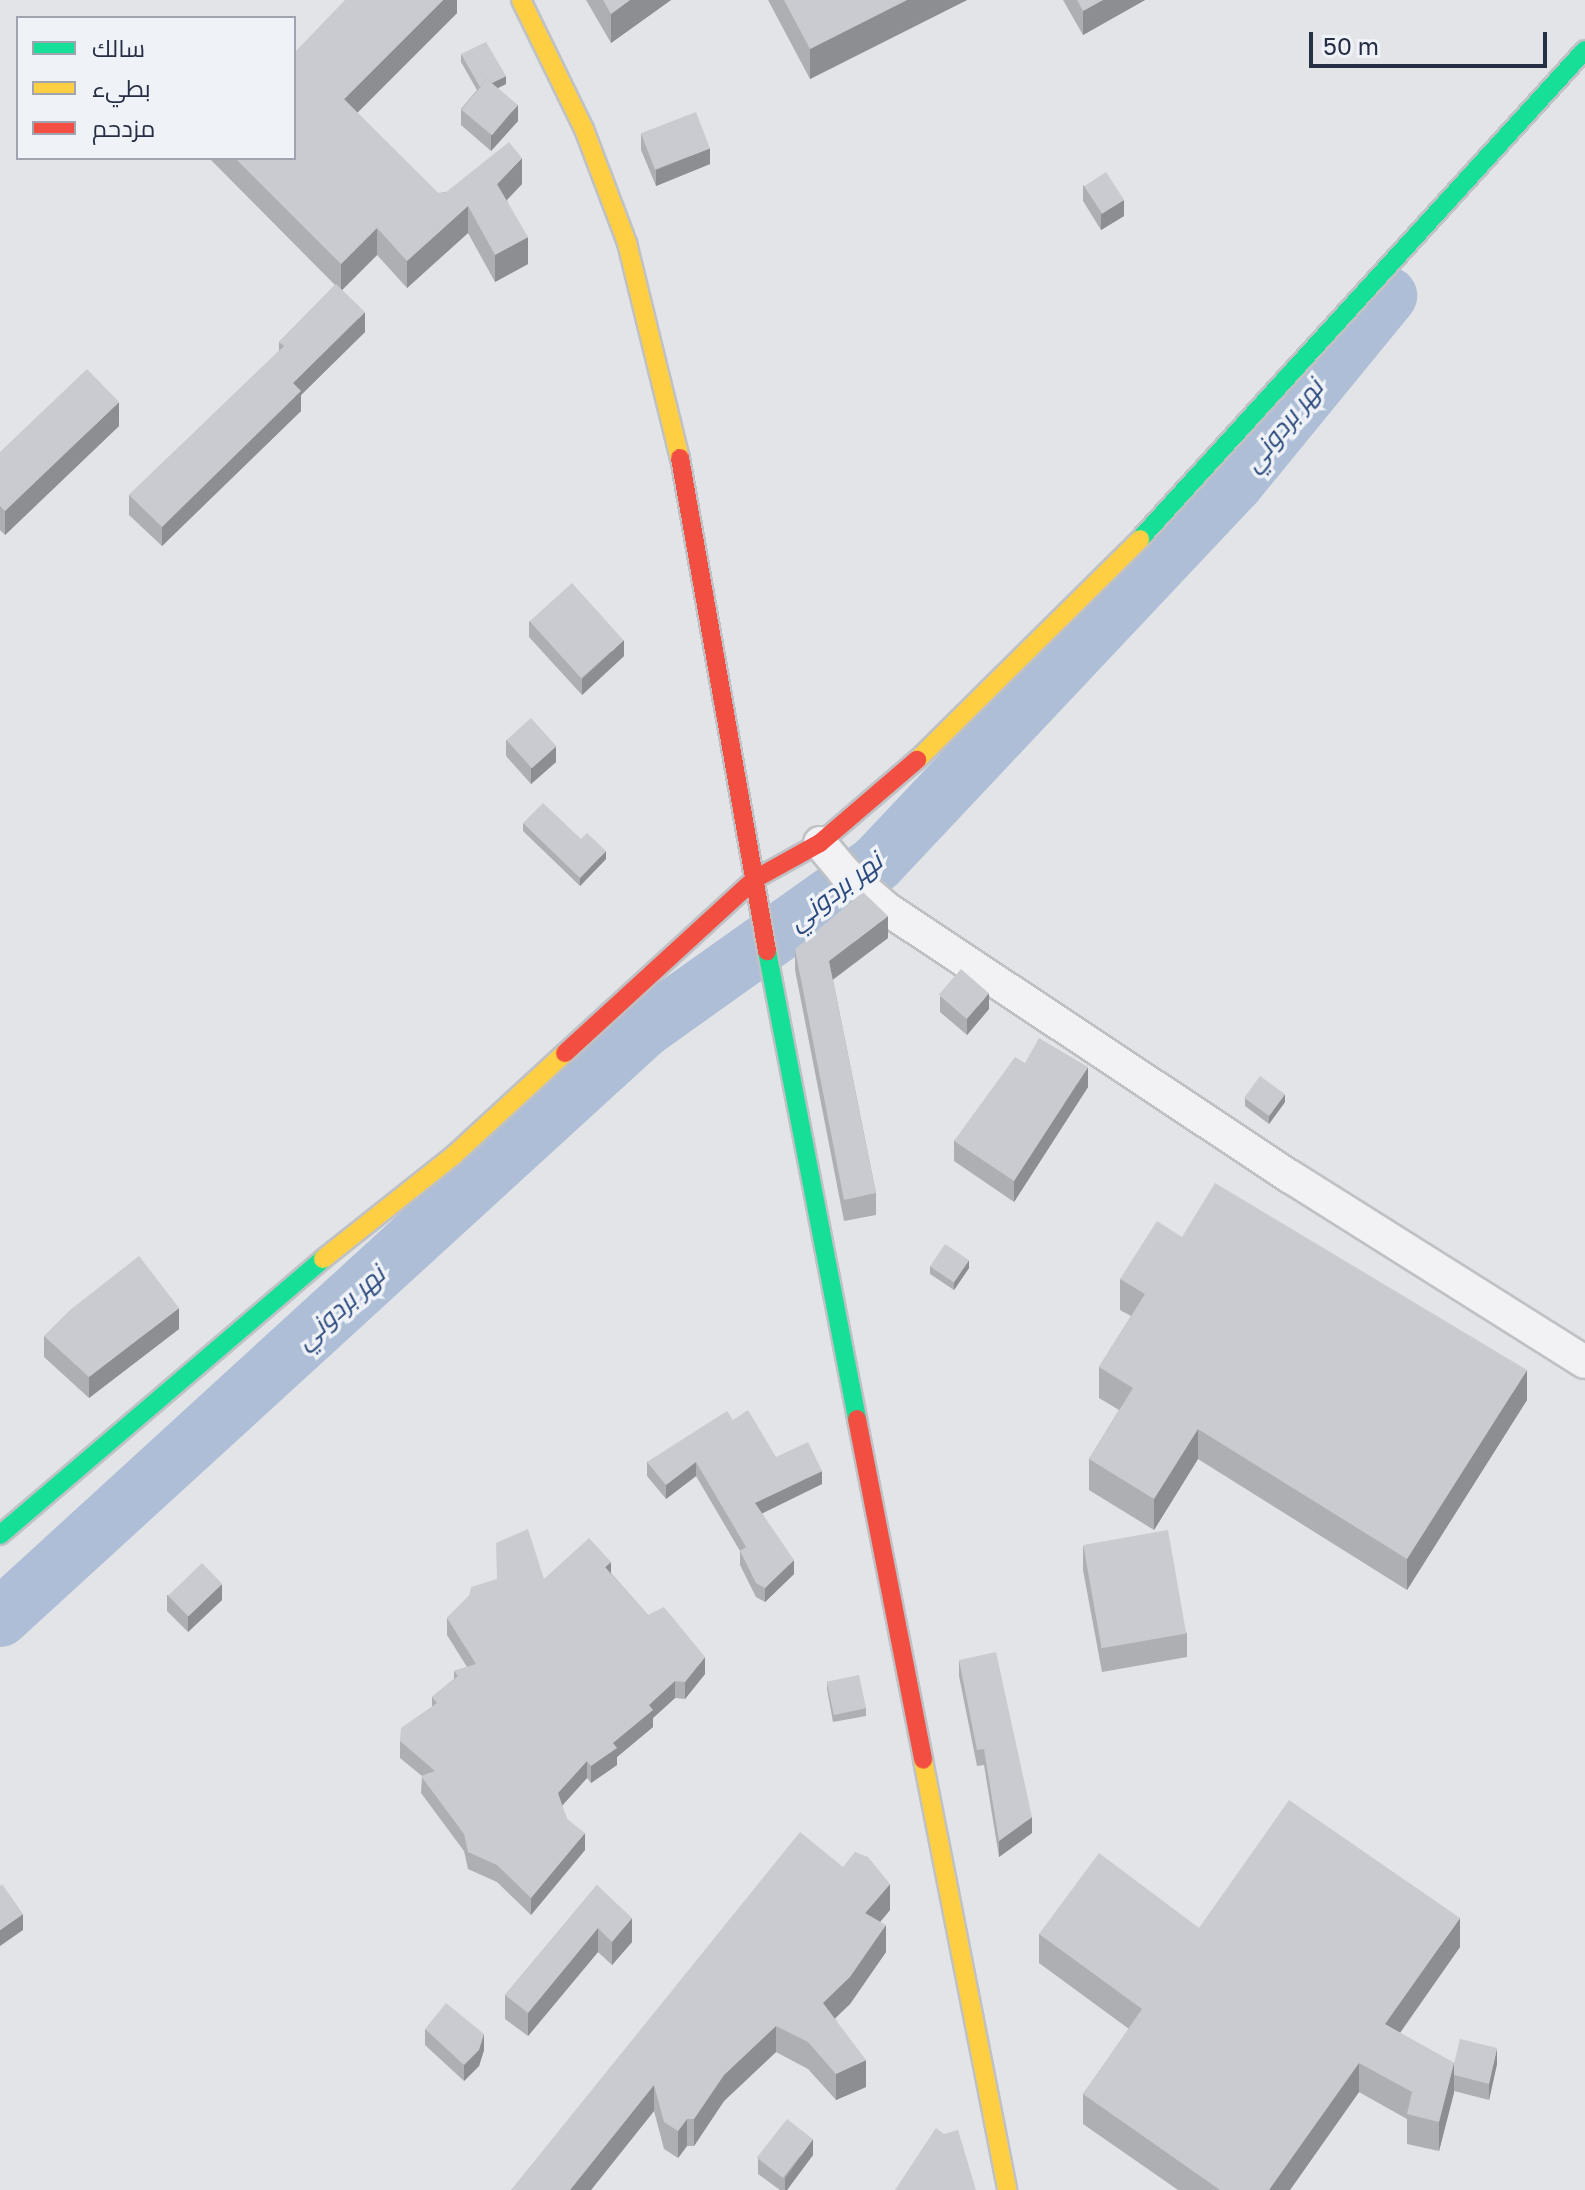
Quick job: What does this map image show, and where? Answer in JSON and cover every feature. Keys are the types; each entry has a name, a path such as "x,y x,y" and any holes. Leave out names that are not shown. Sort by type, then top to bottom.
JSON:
{"main road":[{"path":"521,0 589,143 627,243 658,358 694,525 778,1017 1007,2190"},
{"path":"0,1535 332,1251 454,1155 755,879 820,843 926,753 1176,504 1585,50"}],"street":[{"path":"820,843 844,872 887,909 1291,1177 1585,1362"}],"building":[{"path":"345,0 443,0 344,99 438,193 445,193 509,142 522,158 497,184 528,237 495,255 468,206 407,261 377,228 341,264 237,160 296,160 296,51"},
{"path":"603,0 630,0 611,14"},
{"path":"784,0 907,0 810,49"},
{"path":"1077,0 1103,0 1083,11"},
{"path":"486,42 506,76 492,83 487,79 480,87 461,54"},
{"path":"487,79 518,105 492,135 461,110"},
{"path":"696,112 710,148 655,170 641,133"},
{"path":"1106,172 1124,200 1102,214 1084,186"},
{"path":"336,284 365,312 293,383 301,391 162,527 129,495 284,346 279,342"},
{"path":"87,369 119,402 5,511 0,506 0,452"},
{"path":"572,583 624,640 581,678 530,621"},
{"path":"531,718 556,746 532,768 506,740"},
{"path":"543,803 581,839 587,833 606,851 580,878 523,823"},
{"path":"863,892 888,916 829,961 876,1193 844,1200 795,949"},
{"path":"961,969 989,993 967,1019 939,995"},
{"path":"1039,1038 1088,1067 1014,1181 954,1141 1015,1057 1025,1063"},
{"path":"1260,1076 1285,1094 1269,1116 1244,1098"},
{"path":"1215,1183 1527,1370 1407,1559 1198,1429 1154,1499 1089,1459 1133,1388 1099,1367 1145,1294 1120,1279 1157,1221 1182,1237"},
{"path":"945,1244 969,1260 954,1283 930,1266"},
{"path":"139,1256 179,1308 89,1377 44,1336 70,1310"},
{"path":"748,1410 776,1457 808,1442 822,1471 755,1503 794,1560 765,1588 756,1583 740,1551 746,1547 696,1462 666,1485 647,1462 727,1411 733,1420"},
{"path":"528,1529 544,1579 589,1538 611,1562 605,1567 648,1615 664,1607 705,1657 685,1682 675,1681 649,1705 653,1710 613,1743 617,1748 591,1766 587,1761 558,1793 567,1819 585,1833 531,1898 497,1865 468,1852 464,1834 421,1776 435,1771 400,1741 401,1728 437,1703 432,1697 458,1676 454,1671 476,1664 447,1618 469,1596 471,1587 497,1579 496,1543"},
{"path":"1168,1530 1186,1633 1102,1648 1083,1545"},
{"path":"202,1563 222,1584 188,1617 168,1596"},
{"path":"996,1652 1032,1817 999,1841 984,1749 977,1750 959,1660"},
{"path":"859,1675 866,1708 834,1715 827,1682"},
{"path":"1289,1800 1460,1918 1385,2024 1454,2063 1439,2122 1407,2114 1412,2092 1359,2063 1269,2190 1220,2190 1083,2094 1142,2009 1039,1934 1099,1853 1199,1928"},
{"path":"800,1832 843,1867 855,1852 868,1857 890,1884 865,1913 886,1925 850,1977 823,2003 866,2060 836,2074 808,2042 776,2026 724,2075 694,2119 687,2119 678,2131 664,2122 654,2085 570,2190 511,2190"},
{"path":"2,1884 23,1914 0,1930 0,1886"},
{"path":"597,1885 632,1918 612,1942 598,1928 528,2013 505,1995"},
{"path":"446,2003 484,2034 479,2050 464,2065 425,2029"},
{"path":"1460,2039 1497,2048 1489,2084 1454,2075"},
{"path":"787,2119 813,2139 783,2178 757,2158"},
{"path":"936,2128 944,2134 958,2130 976,2190 895,2190"}],"waterway":[{"name":"نهر بردوني","path":"0,1618 645,1028 877,863 1235,483 1388,296"}],"traffic: fast":[{"path":"1140,539 1585,50"},
{"path":"767,951 857,1419"},
{"path":"0,1535 323,1259"}],"traffic: slow":[{"path":"521,0 584,129 627,243 680,458"},
{"path":"917,760 1140,539"},
{"path":"323,1259 454,1155 565,1053"},
{"path":"923,1760 1007,2190"}],"traffic: jam":[{"path":"680,458 767,951"},
{"path":"565,1053 755,879 820,843 917,760"},
{"path":"857,1419 923,1760"}]}
